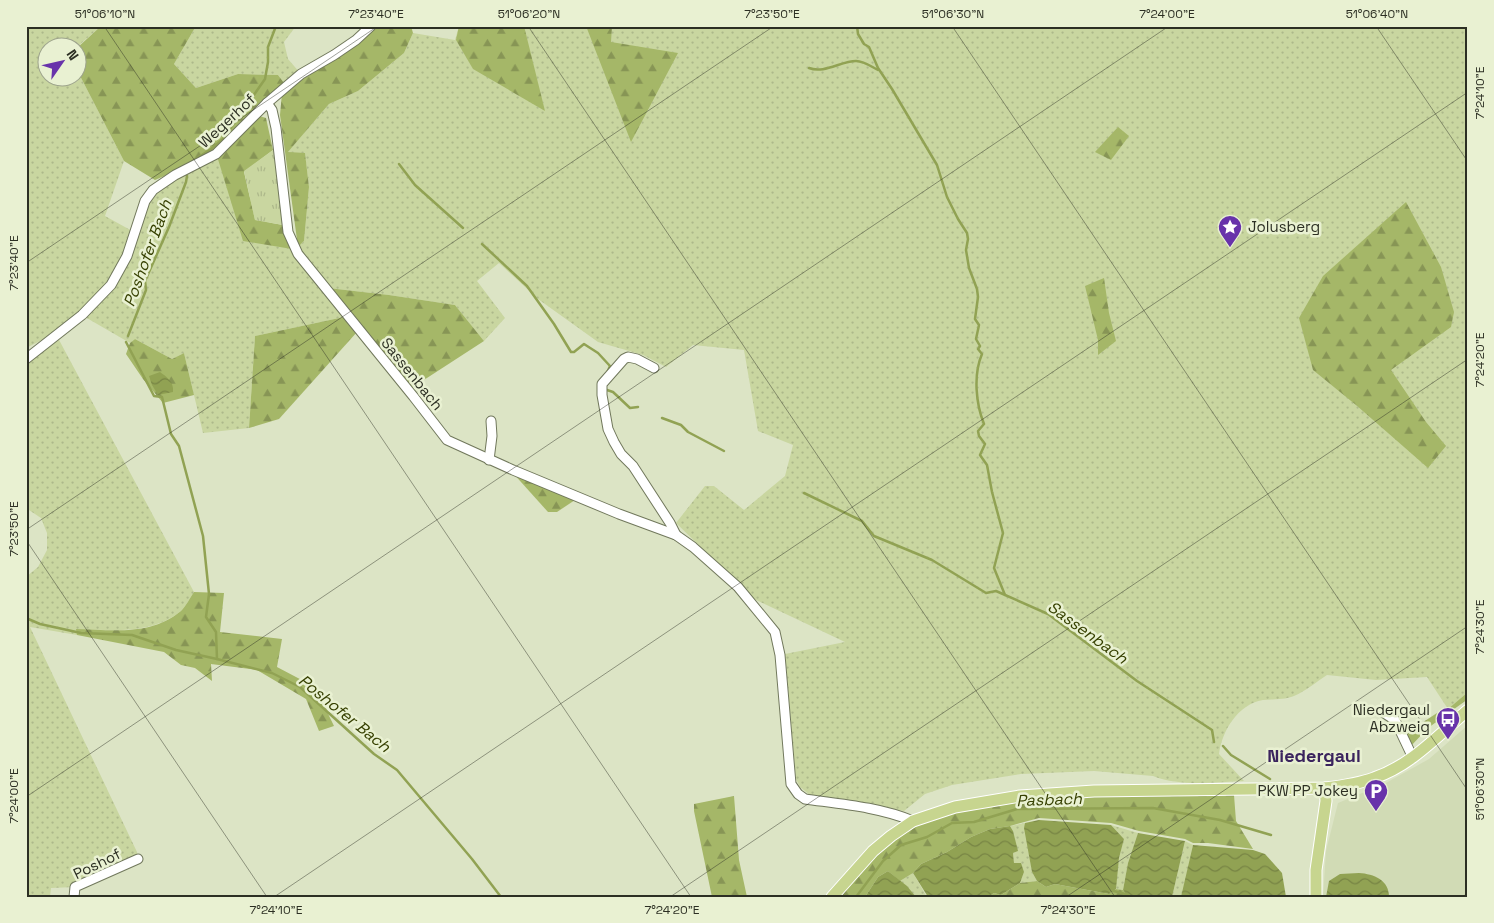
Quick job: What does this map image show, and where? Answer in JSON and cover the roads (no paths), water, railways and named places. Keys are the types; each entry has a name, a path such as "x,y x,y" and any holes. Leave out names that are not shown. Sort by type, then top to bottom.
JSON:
{"main road":[{"path":"832,897 873,851 891,836 913,821 955,806 1020,796 1094,791 1325,788 1346,785 1374,778 1397,768 1435,740 1468,710"},
{"path":"1316,897 1316,870 1326,801 1325,788"}],"street":[{"name":"Wegerhof","path":"26,358 82,315 111,285 119,274 127,256 148,194 168,180 216,154 267,103 302,74 356,40 371,26"},
{"name":"Sassenbach","path":"267,103 272,110 276,128 288,232 298,254 447,440 489,460 619,514 676,535 693,547 738,587 775,632 780,655 792,784 798,794 805,799 895,814 913,821"},
{"name":"Sassenbach","path":"654,368 628,356 624,358 602,384 602,395 608,429 614,442 621,454 633,466 676,535"},
{"path":"489,460 492,436 491,421"},
{"path":"1381,712 1395,720 1412,758"},
{"name":"Poshof","path":"74,897 75,887 138,859"}],"water":[{"path":"160,372 171,383 173,392 158,395 149,376"},
{"path":"1039,820 1111,825 1124,839 1119,858 1116,889 1109,894 1055,884 1046,887 1037,881 1032,872 1024,828 1025,823"},
{"path":"1010,826 1018,851 1013,853 1014,863 1021,863 1024,872 1020,883 1001,895 994,893 988,897 928,897 913,873 921,864 947,852 971,837 990,829"},
{"path":"1138,833 1185,841 1172,897 1128,897 1123,890 1128,863"},
{"path":"1193,845 1253,850 1265,854 1282,873 1286,897 1181,897"},
{"path":"888,871 907,886 916,897 865,897 878,877"},
{"path":"1359,873 1380,879 1386,886 1389,897 1326,897 1329,881 1340,874"}],"waterway":[{"name":"Poshofer Bach","path":"188,164 223,139 265,79 268,47 276,26"},
{"path":"857,26 858,34 864,44 869,47 878,68 937,165 947,197 967,233 966,250 969,268 978,297 975,319 979,325 976,339 980,346 978,349 982,354 977,371 977,399 984,424 978,431 985,444 980,455 987,465 1003,533 994,568 1005,595"},
{"path":"809,68 821,69 859,61 878,70"},
{"path":"399,164 415,185 463,228"},
{"name":"Poshofer Bach","path":"128,336 146,290 145,281 169,227 187,176"},
{"name":"Sassenbach","path":"482,244 527,286 571,352 574,352 584,344 598,353 610,366 607,373"},
{"name":"Poshofer Bach","path":"126,342 154,396 162,397 171,434 179,446 203,536 209,594 206,617 216,632 217,659 272,673 300,687 374,754 397,770 472,859 501,897"},
{"name":"Sassenbach","path":"607,390 613,392 630,408 638,407"},
{"name":"Sassenbach","path":"662,418 681,425 688,432 724,451"},
{"name":"Sassenbach","path":"804,493 862,521 874,536 932,560 986,593 996,591 1048,614 1137,681 1212,730 1214,742"},
{"path":"26,618 40,624 81,633 132,635 176,650 217,659"},
{"name":"Sassenbach","path":"1223,746 1231,755 1270,779"},
{"name":"Pasbach","path":"856,897 883,861 901,845 927,837 952,823 974,822 1017,809 1153,808 1220,820 1271,835"},
{"path":"1110,890 1129,895"}],"place":[{"name":"Jolusberg","path":"1230,248"},
{"name":"Niedergaul Abzweig","path":"1448,740"},
{"name":"PKW PP Jokey","path":"1376,812"}],"district":[{"name":"Niedergaul","path":"1314,756"}]}
